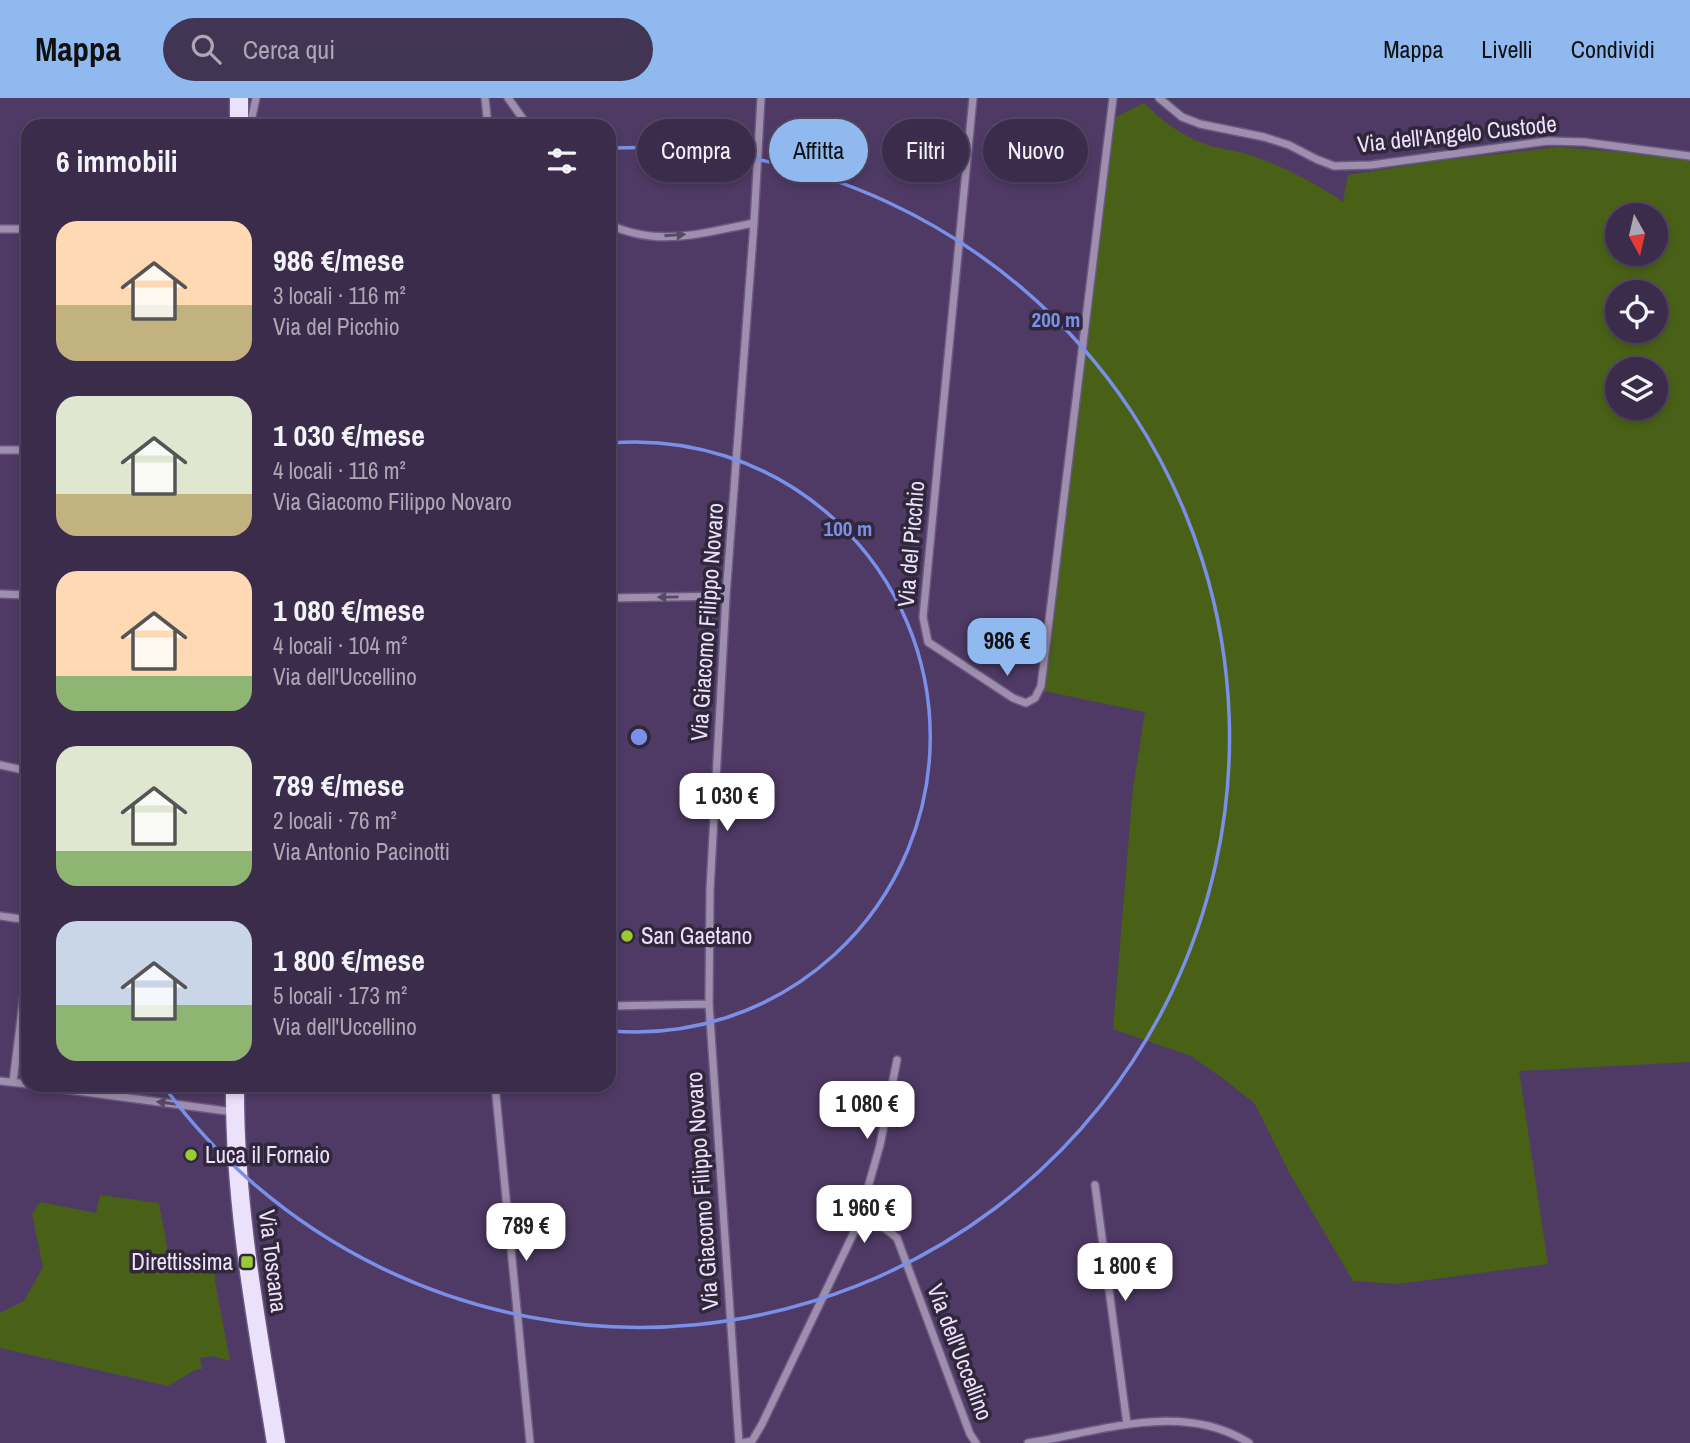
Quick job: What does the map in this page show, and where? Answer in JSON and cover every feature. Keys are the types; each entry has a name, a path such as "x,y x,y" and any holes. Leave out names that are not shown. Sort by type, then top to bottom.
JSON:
{"main road":[{"path":"239,98 239,119"},
{"name":"Via Toscana","path":"235,1092 247,1262 275,1443"}],"street":[{"path":"252,119 256,98"},
{"path":"485,98 487,119"},
{"path":"508,98 523,119"},
{"name":"Via Giacomo Filippo Novaro","path":"741,1443 709,1004 710,890 726,596 761,98"},
{"name":"Via del Picchio","path":"973,98 923,617 928,642 1013,698 1026,703 1035,698 1041,686 1114,98"},
{"name":"Via dell'Angelo Custode","path":"1159,98 1181,117 1289,145 1334,166 1371,164 1548,141 1584,142 1690,156"},
{"path":"616,227 652,236 678,236 754,223"},
{"path":"0,229 21,229"},
{"path":"0,450 21,450"},
{"path":"0,594 21,595"},
{"path":"616,598 726,596"},
{"path":"0,765 21,770"},
{"path":"0,916 21,919"},
{"path":"616,1006 709,1004"},
{"path":"13,1082 21,1018"},
{"path":"741,1443 752,1441 762,1424 857,1226 880,1145 897,1060"},
{"path":"0,1081 21,1083"},
{"path":"83,1092 235,1112"},
{"path":"496,1092 530,1443"},
{"path":"1095,1185 1127,1424"},
{"name":"Via dell'Uccellino","path":"857,1226 868,1223 884,1226 897,1238 970,1434 976,1443"},
{"path":"1028,1443 1161,1420 1192,1422 1224,1430 1249,1443"}],"green space":[{"path":"1144,103 1171,126 1193,139 1275,165 1343,202 1348,175 1436,161 1558,147 1690,161 1690,1062 1519,1071 1548,1264 1397,1284 1353,1281 1290,1174 1255,1104 1191,1056 1113,1029 1133,788 1145,712 1044,691 1114,118"},
{"path":"100,1195 159,1203 169,1258 214,1262 215,1282 230,1361 213,1356 200,1358 202,1369 195,1370 168,1386 0,1348 0,1313 24,1301 43,1267 32,1214 40,1202 96,1213"}],"place":[{"name":"San Gaetano","path":"627,936"},
{"name":"Luca il Fornaio","path":"191,1155"},
{"name":"Direttissima","path":"247,1262"}]}
